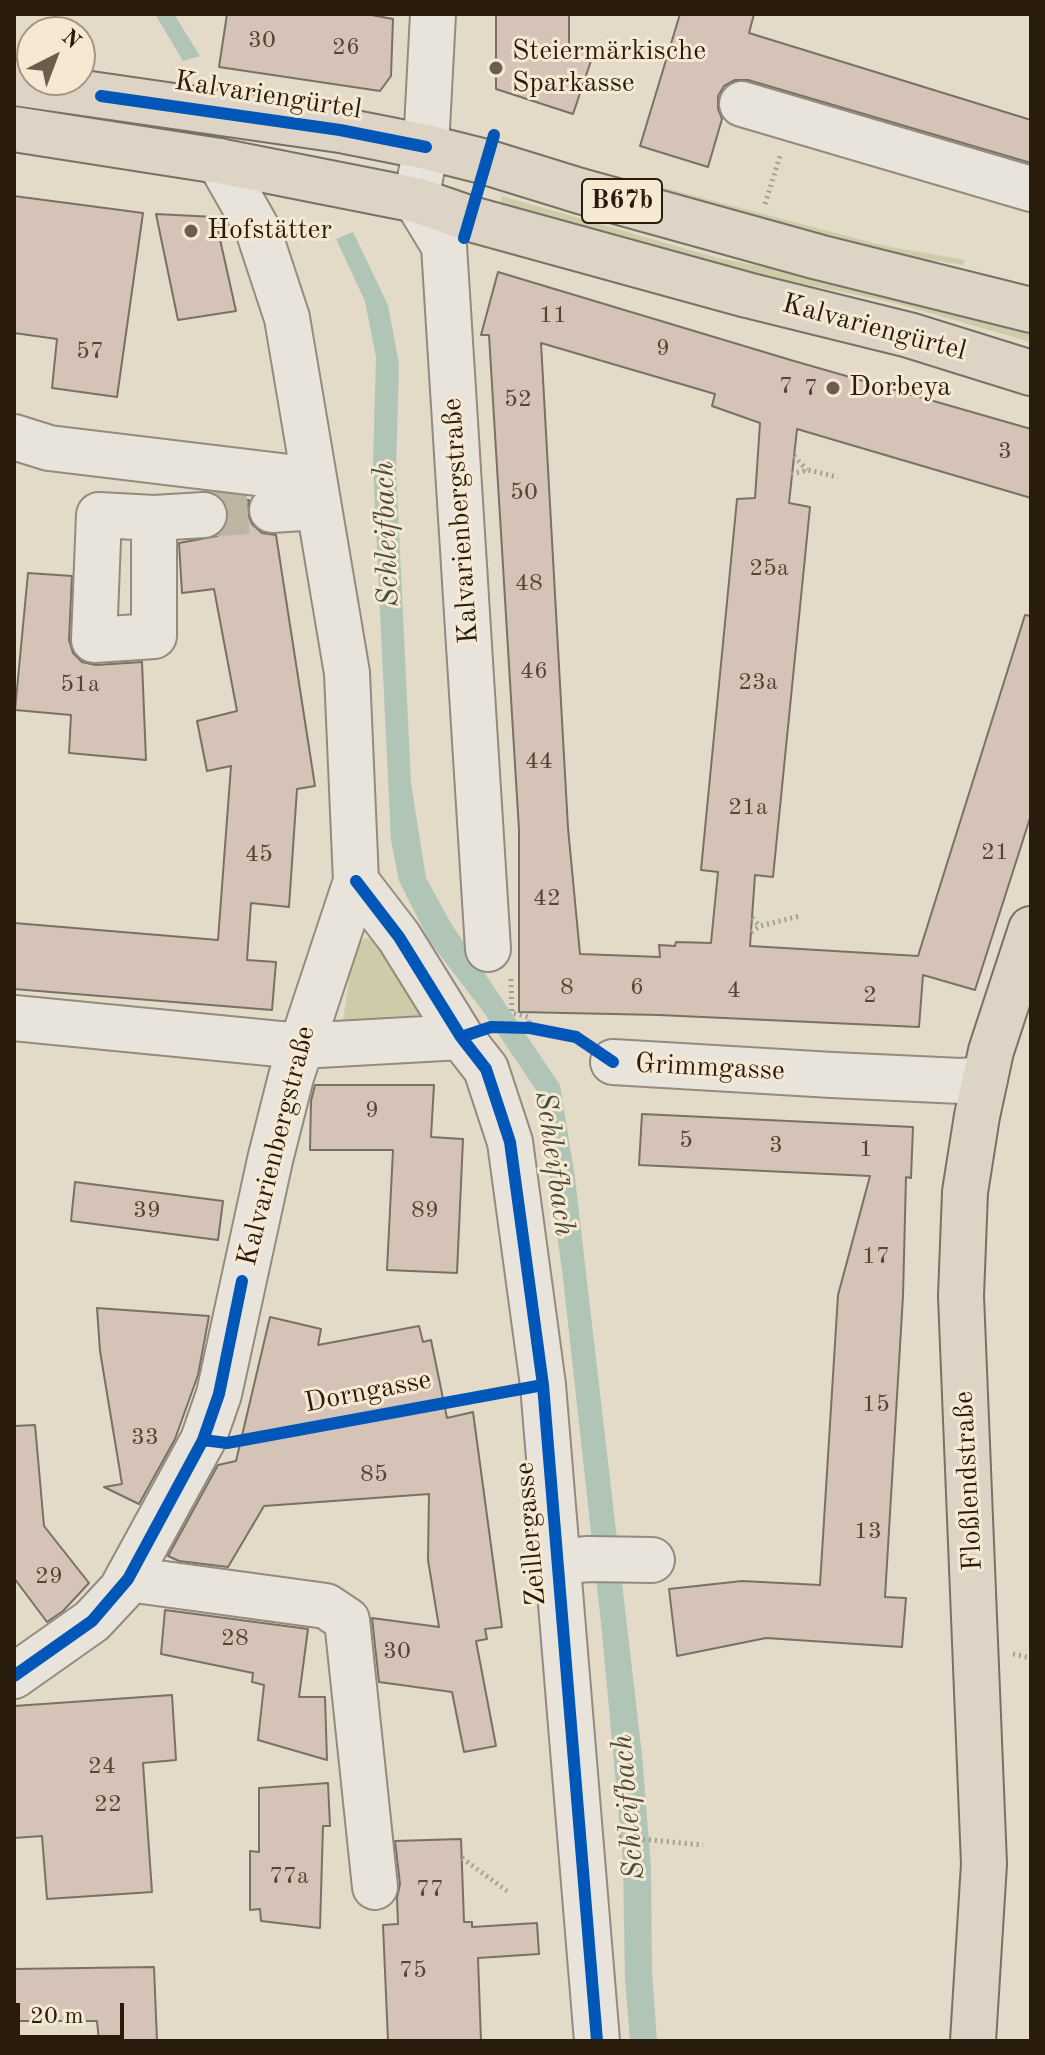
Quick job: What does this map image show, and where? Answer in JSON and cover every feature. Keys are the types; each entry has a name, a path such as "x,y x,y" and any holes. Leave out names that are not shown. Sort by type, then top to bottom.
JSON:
{"main road":[{"name":"Kalvariengürtel","path":"14,83 340,130 426,147 818,257 1031,310"},
{"name":"Kalvariengürtel","path":"14,129 219,161 416,200 486,223 909,335 1031,373"},
{"name":"Floßlendstraße","path":"973,2041 984,1864 961,1296 965,1192 991,1051 1031,929"}],"street":[{"path":"416,200 426,147 433,14"},
{"path":"742,104 1031,189"},
{"name":"Kalvarienbergstraße","path":"14,1676 92,1621 128,1579 203,1440 219,1394 274,1140 300,1046 356,881 347,673 287,318 258,230 219,161"},
{"name":"Kalvarienbergstraße","path":"416,200 444,246 488,949"},
{"path":"14,437 49,448 316,493"},
{"path":"272,510 316,493"},
{"path":"154,518 204,515"},
{"path":"356,881 476,1032"},
{"path":"14,1018 300,1046 476,1032"},
{"name":"Zeillergasse","path":"476,1032 510,1142 543,1385 604,1560 597,2041"},
{"name":"Grimmgasse","path":"613,1062 847,1076 961,1081 985,1079"},
{"path":"128,1579 326,1606 347,1620 375,1887"}],"path":[{"path":"765,205 792,119"},
{"path":"794,456 808,470"},
{"path":"791,474 808,470 838,477"},
{"path":"751,932 760,926 800,916"},
{"path":"752,918 760,926"},
{"path":"488,949 510,967 512,1013 528,1017 530,1028"},
{"path":"476,1032 530,1028 545,1031"},
{"path":"608,1836 703,1845"},
{"path":"462,1858 507,1891"}],"shaded area":[{"path":"661,187 885,246 965,260 963,265 881,252 659,190"},
{"path":"502,196 718,258 841,282 970,315 1031,334 1031,342 891,302 740,271 499,209"},
{"path":"365,938 372,939 380,947 424,1012 427,1029 342,1027 353,955 356,945"}],"water":[{"path":"155,14 174,14 200,56 183,61"},
{"name":"Schleifbach","path":"353,232 388,305 399,364 396,469 411,783 426,878 452,925 560,1085 575,1178 642,1755 651,1867 652,1971 657,2041 630,2041 625,1979 623,1862 602,1632 563,1278 538,1093 485,1014 430,942 399,881 391,840 373,465 376,357 365,301 336,239"}],"building":[{"path":"227,14 366,14 393,19 391,76 380,91 219,67"},
{"path":"496,14 569,14 569,45 594,52 573,114 496,89"},
{"path":"680,14 754,14 749,33 1031,120 1031,163 748,80 735,80 724,86 718,96 722,119 708,167 640,146"},
{"path":"14,196 143,213 117,397 52,388 57,339 14,333"},
{"path":"156,214 215,217 236,311 178,320"},
{"path":"498,272 1031,429 1031,498 797,429 789,503 810,507 773,877 755,875 750,946 918,956 1025,615 1031,616 1031,815 975,990 923,975 919,1027 519,1012 519,830 489,335 481,335","holes":["541,343 715,394 712,406 760,423 755,498 737,499 701,870 718,872 711,943 659,945 660,957 580,954 568,828"]},
{"path":"249,500 247,512 252,524 262,533 276,535 315,786 297,789 289,907 251,903 247,960 276,962 272,1010 14,989 14,923 218,940 231,766 207,771 197,721 237,711 214,589 182,593 179,543 217,536 227,525 229,514 226,503"},
{"path":"28,573 72,576 69,640 73,653 82,662 96,665 142,662 146,760 69,753 71,715 15,710"},
{"path":"315,1085 434,1085 431,1137 463,1139 457,1273 387,1270 393,1150 310,1150 311,1101"},
{"path":"642,1114 913,1127 911,1178 906,1177 903,1296 885,1597 906,1598 902,1647 766,1638 677,1656 669,1589 742,1581 820,1585 838,1295 870,1176 639,1165"},
{"path":"75,1182 223,1201 218,1240 71,1221"},
{"path":"97,1308 209,1316 198,1375 175,1439 139,1504 104,1487 122,1484 100,1351"},
{"path":"270,1317 321,1329 318,1345 419,1326 423,1342 431,1340 447,1418 473,1412 502,1627 485,1629 487,1639 476,1641 496,1746 464,1752 452,1692 379,1682 372,1618 439,1627 428,1560 429,1494 264,1506 228,1567 179,1561 168,1556 218,1465 236,1461"},
{"path":"35,1425 44,1526 89,1583 63,1611 47,1622 14,1578 14,1426"},
{"path":"165,1610 308,1629 299,1697 325,1697 327,1760 258,1740 264,1685 252,1682 253,1673 161,1654"},
{"path":"172,1695 176,1760 143,1763 152,1892 47,1899 42,1836 14,1838 14,1706"},
{"path":"328,1783 330,1826 323,1826 320,1928 261,1921 260,1909 250,1910 250,1851 259,1852 259,1788"},
{"path":"461,1839 464,1922 472,1922 472,1927 537,1923 539,1954 478,1958 481,2041 388,2041 383,1925 398,1924 400,1884 395,1841"},
{"path":"154,1967 157,2041 99,2041 97,2021 14,2021 14,1969"}],"tunnel":[{"path":"204,515 272,510"}],"cycle path":[{"path":"101,96 340,130 426,147"},
{"path":"464,238 494,135"},
{"path":"356,881 399,937 461,1037 486,1069 510,1142 543,1385 597,2041"},
{"path":"461,1037 491,1027 530,1028 576,1037 613,1062"},
{"path":"14,1676 92,1621 128,1579 203,1440 219,1394 242,1281"},
{"name":"Dorngasse","path":"203,1440 227,1443 543,1385"}],"place":[{"name":"Steiermärkische Sparkasse","path":"496,68"},
{"name":"Hofstätter","path":"191,231"},
{"name":"Dorbeya","path":"833,388"}]}
